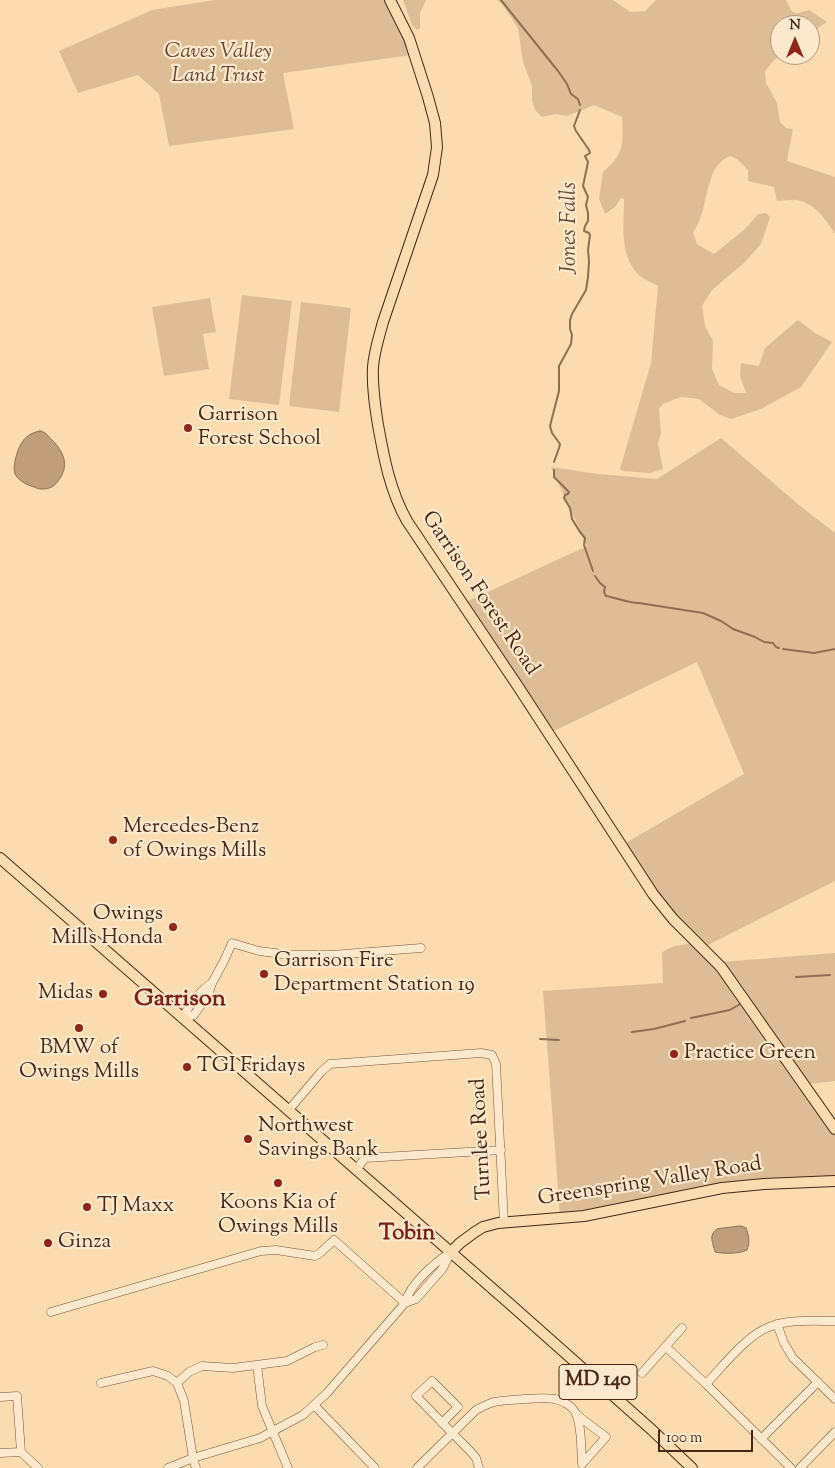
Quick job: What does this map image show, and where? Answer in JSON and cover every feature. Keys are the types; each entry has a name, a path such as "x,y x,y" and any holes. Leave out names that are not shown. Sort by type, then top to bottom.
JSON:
{"main road":[{"name":"Garrison Forest Road","path":"390,0 408,38 428,97 435,123 437,147 433,175 378,339 373,365 373,391 382,449 395,495 407,521 519,688 653,894 673,919 721,967 835,1129"},
{"name":"MD 140","path":"0,858 645,1423 692,1468"},
{"name":"Greenspring Valley Road","path":"451,1252 465,1238 479,1229 504,1223 591,1215 691,1193 729,1187 835,1181"}],"street":[{"path":"182,1018 194,1015 208,995 232,943 259,951 290,955 332,955 421,948"},
{"name":"Turnlee Road","path":"288,1111 330,1064 481,1053 492,1055 496,1064 504,1223"},
{"path":"356,1170 365,1158 501,1150"},
{"path":"51,1312 262,1251 276,1250 314,1256 334,1240 405,1303"},
{"name":"Greenspring Valley Road","path":"168,1468 193,1458 260,1438 274,1432 314,1406 405,1303 408,1294 430,1268 451,1252"},
{"path":"706,1384 745,1343 760,1331 777,1324 835,1321"},
{"path":"777,1324 784,1343 793,1358 835,1399"},
{"path":"642,1372 682,1328"},
{"path":"177,1383 189,1372 202,1366 233,1368 287,1361 323,1345"},
{"path":"666,1347 791,1468"},
{"path":"257,1365 262,1406 288,1468"},
{"path":"101,1383 153,1371 168,1376 177,1383 184,1401 196,1468"},
{"path":"442,1423 458,1407 432,1381 416,1396 442,1423 453,1433 476,1458 479,1468"},
{"path":"761,1439 818,1382"},
{"path":"0,1397 17,1396 21,1452 38,1468"},
{"path":"417,1468 476,1410 484,1406 500,1401 556,1399 573,1409 577,1415 606,1437 582,1464 577,1415"},
{"path":"314,1406 375,1468"},
{"path":"800,1468 835,1432"},
{"path":"0,1453 21,1452"}],"green space":[{"name":"Caves Valley Land Trust","path":"214,0 387,0 411,55 283,73 294,129 169,146 159,94 138,75 78,93 59,51 152,10"},
{"path":"403,0 426,0 420,13 420,28 417,30 412,25"},
{"path":"497,0 613,0 630,12 645,11 656,0 786,0 794,13 809,10 816,15 770,15 770,65 765,71 766,83 777,103 780,122 786,128 793,129 787,161 835,177 835,234 824,218 810,205 797,200 777,201 774,187 748,181 748,170 737,159 730,156 722,160 709,183 703,211 693,233 697,244 714,254 745,229 758,214 766,213 770,217 761,244 745,262 712,290 702,306 705,326 713,341 712,369 719,385 734,393 746,393 740,376 741,363 759,366 765,348 798,320 815,333 832,342 801,387 761,409 731,419 720,415 699,399 681,397 663,404 659,409 661,433 658,443 663,469 650,473 623,471 620,469 651,363 658,286 640,276 628,258 623,229 624,199 621,198 615,207 605,214 599,199 603,172 615,159 621,148 623,134 622,117 594,105 567,116 556,114 542,117 535,110 532,100 532,86 523,62 518,28 502,4"},
{"path":"820,17 827,22 820,27"},
{"path":"242,295 292,301 279,405 229,399"},
{"path":"210,298 216,332 203,334 209,369 164,376 152,307"},
{"path":"301,302 351,308 339,412 289,406"},
{"path":"721,438 799,505 835,533 835,881 706,946 721,962 835,953 835,1081 800,1085 835,1133 835,1178 635,1203 560,1216 543,991 663,983 662,953 674,946 700,942 666,907 624,844 744,774 697,662 552,732 466,602 587,546 551,467 598,474 657,479"}],"shaded area":[{"path":"40,431 47,434 60,449 65,465 62,475 57,482 52,487 45,489 23,482 14,471 17,452 21,444 29,435"},
{"path":"741,1226 746,1228 748,1233 749,1242 747,1250 731,1253 715,1252 712,1239 714,1231"}],"waterway":[{"name":"Jones Falls","path":"501,0 558,71 571,94 578,99 580,105"},
{"name":"Jones Falls","path":"554,462 560,444 552,433 550,426 559,391 559,366 571,344 570,320 586,290 588,277 590,235 584,231 588,221 586,205 588,197 583,186 588,162 585,156 590,153 574,126 580,110"},
{"name":"Jones Falls","path":"554,470 554,477 569,492 564,498 570,508 572,519 585,538 584,545 593,571"},
{"name":"Jones Falls","path":"595,576 605,587 604,592 606,596 630,602 703,613 733,629 764,642 773,643 779,648"},
{"name":"Jones Falls","path":"783,649 814,653 835,649"},
{"path":"796,977 830,975"},
{"path":"691,1018 730,1010 740,1004"},
{"path":"632,1032 654,1029 685,1021"},
{"path":"540,1039 559,1040"}],"place":[{"name":"Garrison Forest School","path":"188,428"},
{"name":"Mercedes-Benz of Owings Mills","path":"113,840"},
{"name":"Owings Mills Honda","path":"173,927"},
{"name":"Garrison Fire Department Station 19","path":"264,974"},
{"name":"Midas","path":"103,994"},
{"name":"BMW of Owings Mills","path":"79,1028"},
{"name":"Practice Green","path":"674,1054"},
{"name":"TGI Fridays","path":"187,1067"},
{"name":"Northwest Savings Bank","path":"248,1139"},
{"name":"Koons Kia of Owings Mills","path":"278,1183"},
{"name":"TJ Maxx","path":"87,1207"},
{"name":"Ginza","path":"48,1243"}],"district":[{"name":"Garrison","path":"180,1001"},
{"name":"Tobin","path":"407,1235"}]}
